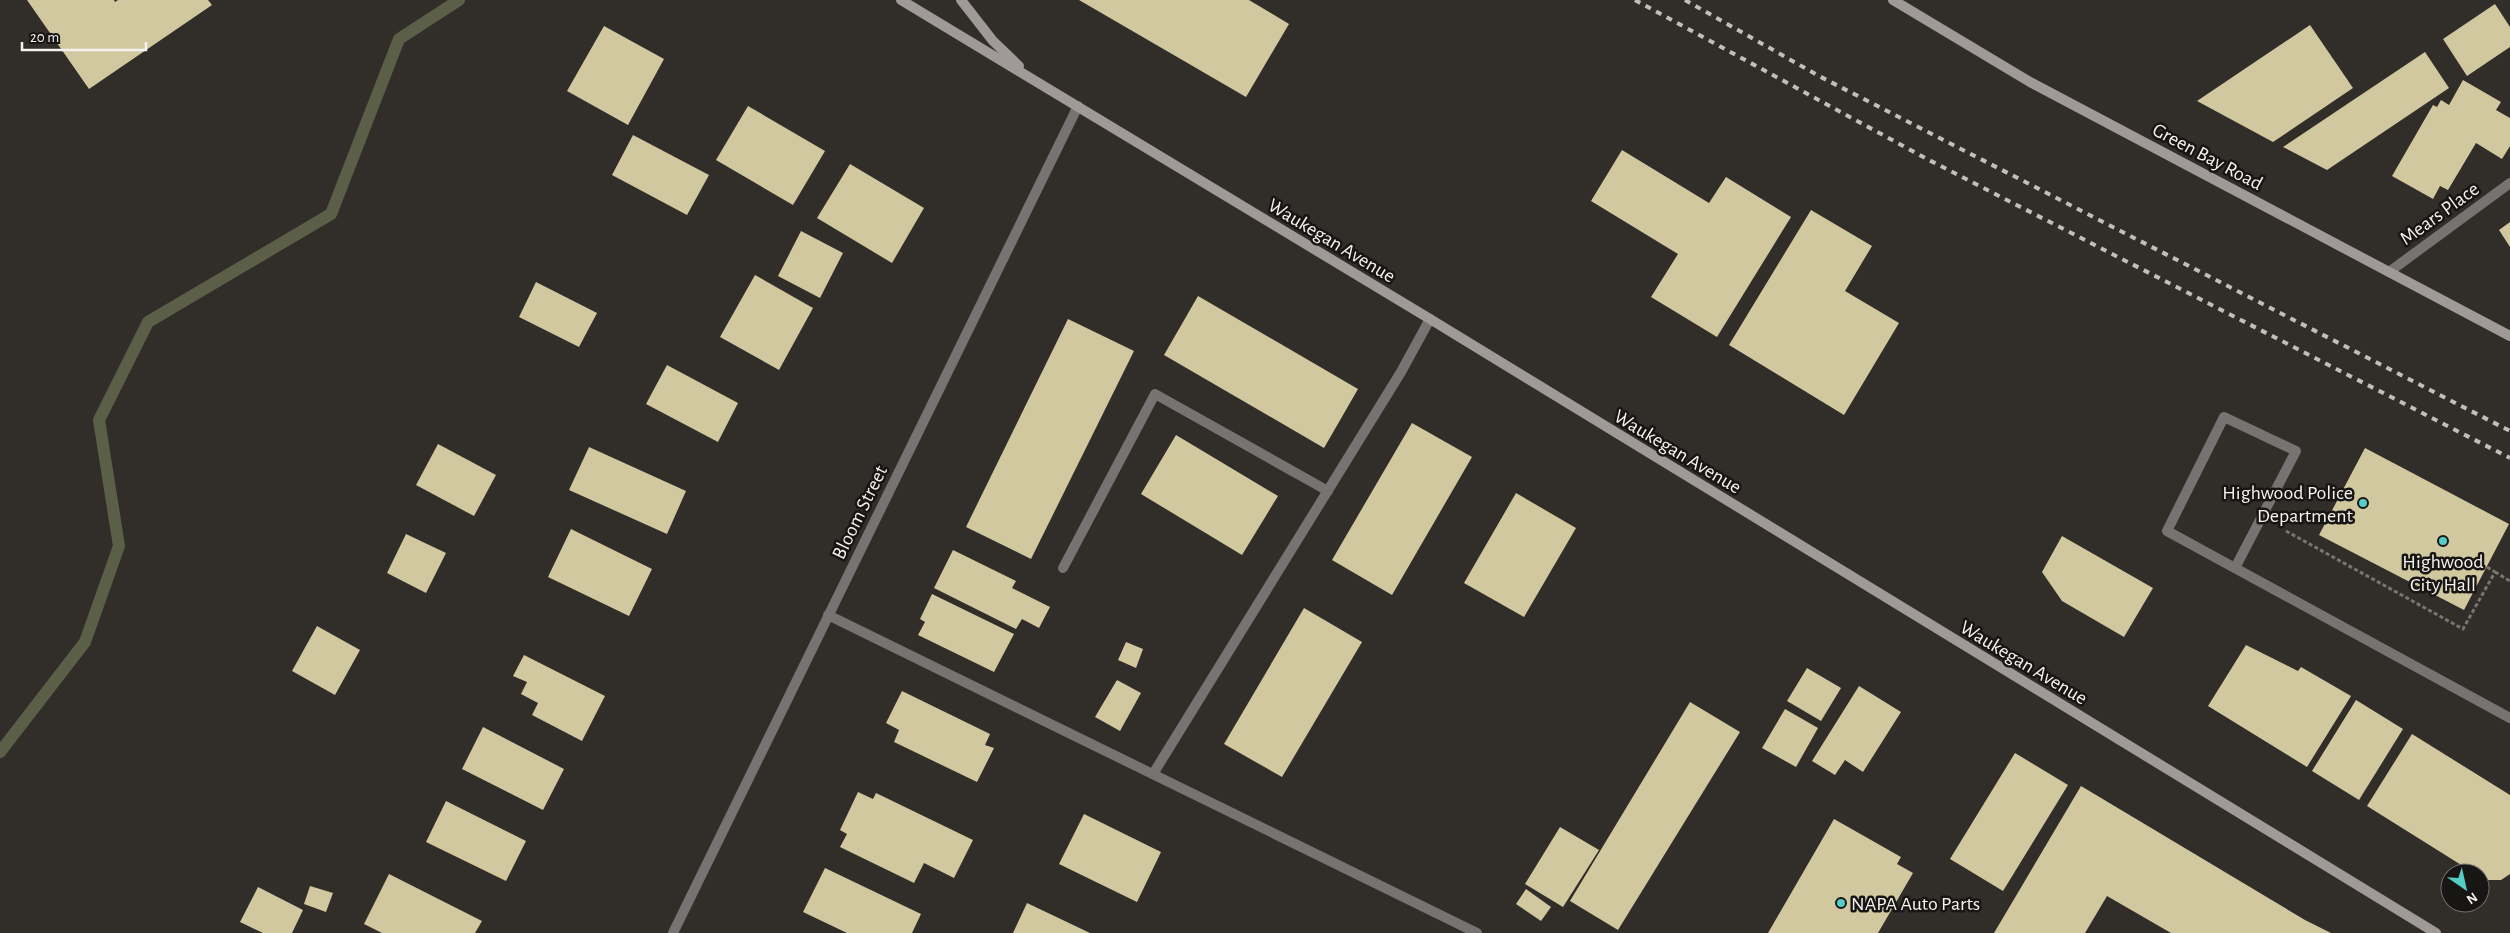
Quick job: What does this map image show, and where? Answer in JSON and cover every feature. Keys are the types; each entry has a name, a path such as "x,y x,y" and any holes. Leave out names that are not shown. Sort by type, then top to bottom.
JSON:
{"main road":[{"name":"Waukegan Avenue","path":"901,0 1430,319 2436,933"},
{"path":"961,0 992,41 1032,79"},
{"name":"Green Bay Road","path":"1893,0 2030,82 2510,336"}],"street":[{"name":"Bloom Street","path":"672,933 1078,106"},
{"name":"Mears Place","path":"2389,272 2510,183"},
{"path":"1153,774 1401,372 1430,319"},
{"path":"1063,568 1155,394 1328,491"},
{"path":"2235,568 2296,451 2224,416 2167,531 2510,718"},
{"path":"828,615 1477,933"}],"path":[{"path":"2283,529 2464,629 2495,572"},
{"path":"2486,567 2510,581"}],"building":[{"path":"27,0 114,0 115,2 118,0 208,0 212,5 89,89"},
{"path":"1079,0 1249,0 1289,24 1246,97"},
{"path":"2495,4 2510,27 2510,47 2467,76 2443,39"},
{"path":"2310,25 2353,88 2273,142 2197,101"},
{"path":"604,26 664,59 628,125 567,91"},
{"path":"2425,52 2449,88 2327,170 2283,147"},
{"path":"2463,80 2501,102 2496,110 2510,118 2510,146 2502,159 2476,143 2448,190 2440,186 2433,199 2392,176 2433,105 2437,107 2441,100 2449,105"},
{"path":"748,106 825,151 793,205 716,160"},
{"path":"633,135 709,175 687,215 612,175"},
{"path":"1622,150 1709,203 1726,177 1791,217 1717,337 1651,297 1678,254 1591,201"},
{"path":"850,164 924,208 892,263 817,218"},
{"path":"1811,210 1872,246 1845,291 1899,323 1844,415 1729,345"},
{"path":"2510,222 2510,247 2499,230"},
{"path":"801,231 843,253 820,298 778,276"},
{"path":"755,275 813,308 779,370 720,337"},
{"path":"536,282 597,313 579,347 519,317"},
{"path":"1198,296 1358,389 1324,448 1164,355"},
{"path":"1068,319 1134,351 1031,559 966,527"},
{"path":"667,365 738,403 718,442 646,404"},
{"path":"1412,423 1472,457 1392,595 1332,560"},
{"path":"1176,435 1278,496 1242,555 1141,494"},
{"path":"438,444 496,475 474,516 416,485"},
{"path":"589,447 686,491 667,534 569,490"},
{"path":"2365,448 2509,524 2464,610 2319,535"},
{"path":"1516,493 1576,528 1524,617 1464,583"},
{"path":"571,529 652,569 629,616 548,577"},
{"path":"406,534 446,553 426,593 387,573"},
{"path":"2062,536 2153,588 2124,637 2062,601 2042,572"},
{"path":"953,550 1016,581 1012,588 1050,607 1039,628 1022,619 1016,629 934,588"},
{"path":"932,594 1014,634 994,672 918,635 925,622 920,619"},
{"path":"1304,608 1362,642 1282,777 1224,744"},
{"path":"317,626 360,650 335,695 292,671"},
{"path":"1126,642 1143,649 1136,668 1118,660"},
{"path":"2246,645 2298,671 2301,667 2351,696 2307,767 2208,706"},
{"path":"524,655 605,696 582,741 532,715 538,703 521,694 527,682 513,676"},
{"path":"1807,668 1841,688 1821,721 1787,701"},
{"path":"1117,680 1141,693 1120,731 1095,717"},
{"path":"1859,686 1901,712 1863,772 1845,760 1835,775 1812,761"},
{"path":"902,691 990,734 985,745 994,748 977,782 894,742 899,730 886,723"},
{"path":"2356,700 2403,729 2359,800 2312,771"},
{"path":"1690,702 1740,732 1618,930 1570,901"},
{"path":"1785,709 1818,728 1796,767 1762,748"},
{"path":"483,727 564,769 543,810 462,769"},
{"path":"2412,734 2510,795 2510,874 2501,880 2490,880 2490,863 2458,863 2367,806"},
{"path":"2015,753 2068,785 2003,891 1950,859"},
{"path":"2081,786 2305,920 2331,933 2171,933 2107,896 2085,933 1994,933"},
{"path":"858,792 873,799 876,793 973,840 954,878 924,863 914,883 840,847 847,834 840,830"},
{"path":"446,801 526,841 506,881 426,842"},
{"path":"1084,814 1161,852 1137,902 1059,864"},
{"name":"NAPA Auto Parts","path":"1834,819 1901,857 1897,864 1913,873 1878,933 1768,933"},
{"path":"1560,827 1599,850 1563,907 1525,884"},
{"path":"825,868 921,914 912,933 847,933 803,912"},
{"path":"389,874 482,921 475,933 382,933 364,924"},
{"path":"310,886 333,893 326,912 304,904"},
{"path":"258,887 303,910 292,933 263,933 240,922"},
{"path":"1526,889 1551,907 1541,921 1516,904"},
{"path":"1027,903 1090,933 1013,933"}],"waterway":[{"path":"0,752 85,642 119,546 99,420 148,322 331,214 399,39 459,0"}],"railway":[{"path":"1635,0 1927,159 2510,458"},
{"path":"1685,0 1819,76 2510,431"}],"place":[{"name":"Highwood Police Department","path":"2363,503"},
{"name":"Highwood City Hall","path":"2443,541"},
{"name":"NAPA Auto Parts","path":"1841,903"}]}
